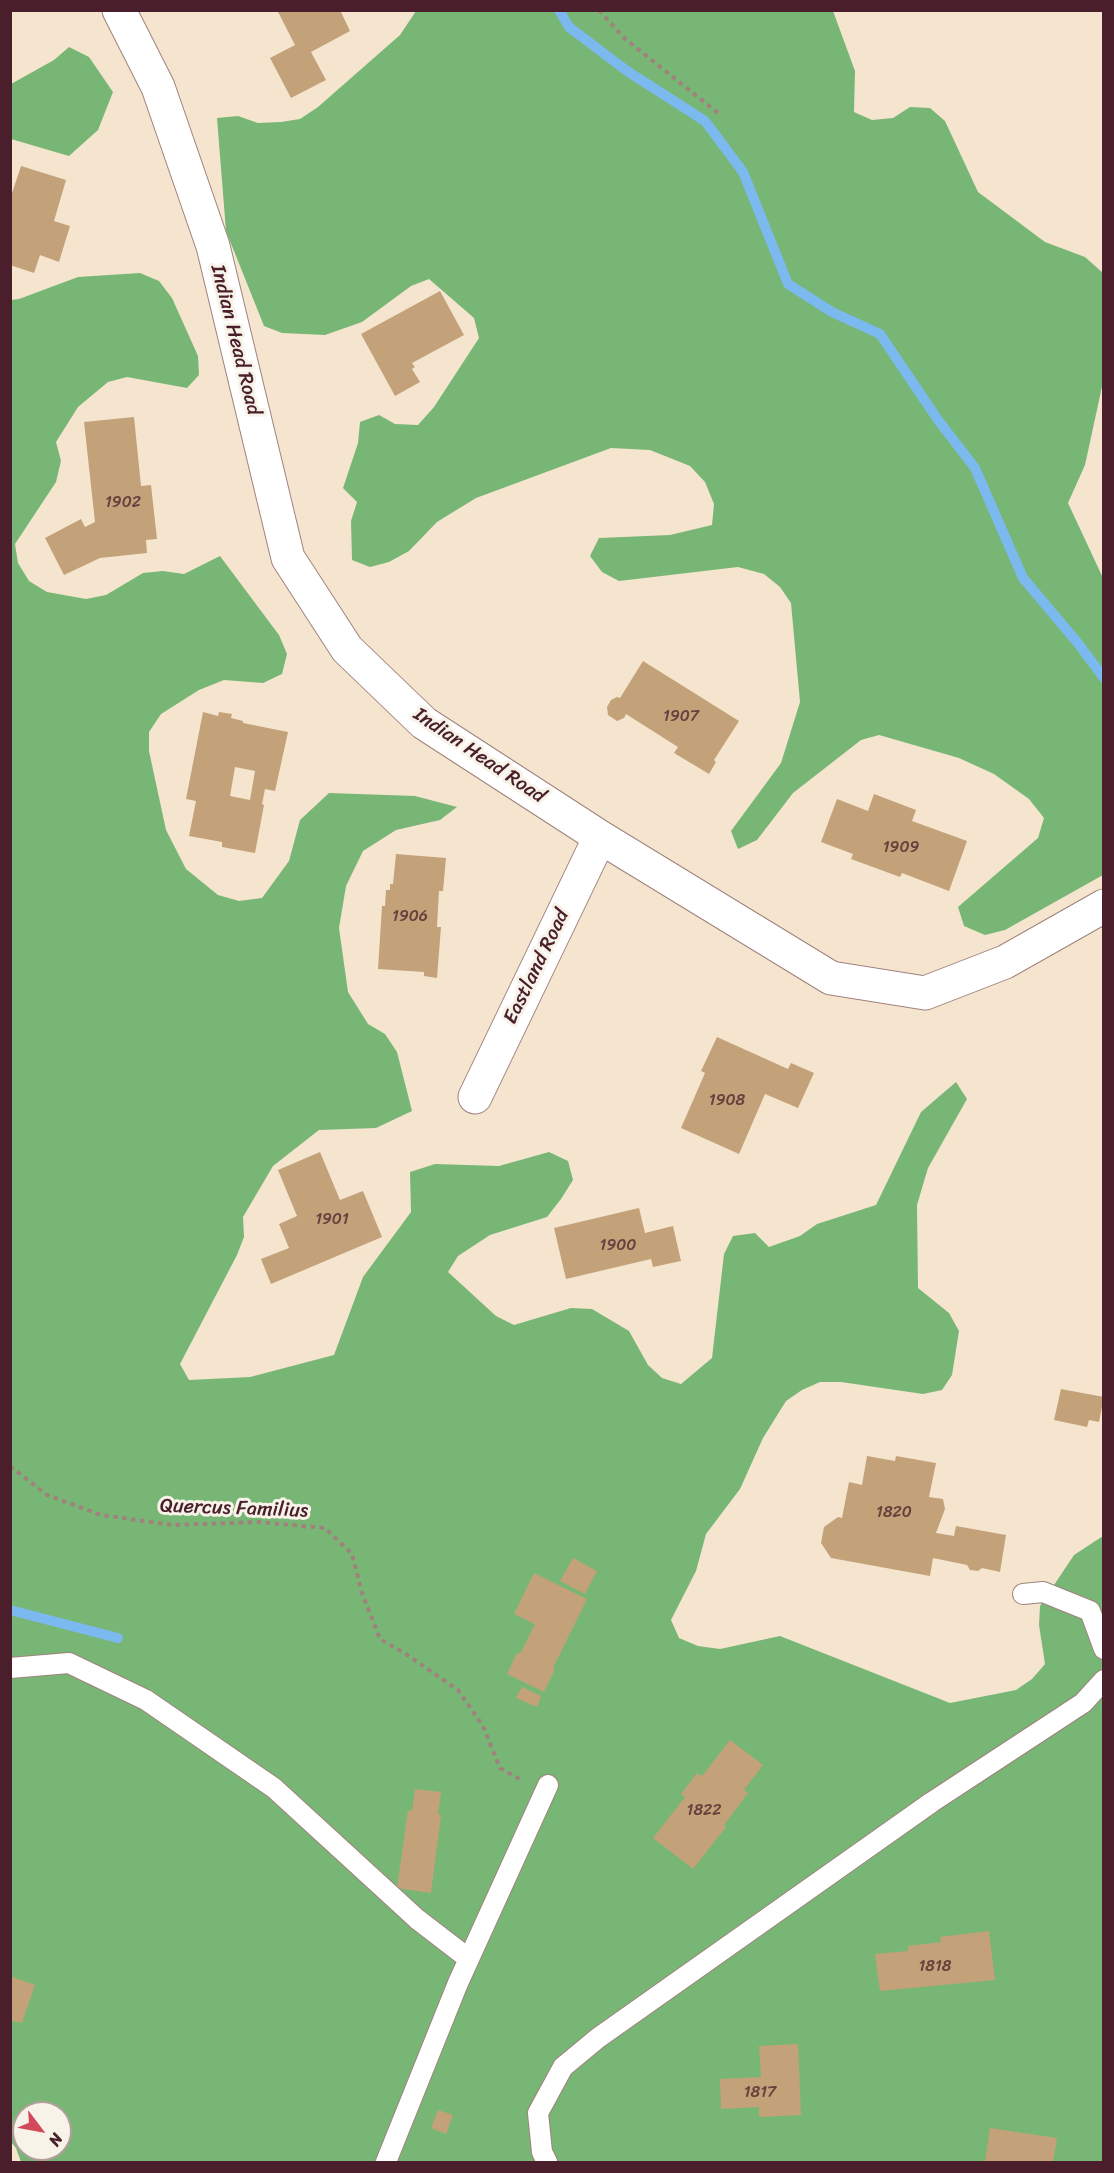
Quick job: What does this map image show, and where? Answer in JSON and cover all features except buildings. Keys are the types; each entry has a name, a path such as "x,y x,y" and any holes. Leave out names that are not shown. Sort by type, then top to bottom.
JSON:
{"street":[{"name":"Indian Head Road","path":"118,10 158,87 213,246 288,558 346,649 424,723 600,837 831,978 925,993 1005,962 1104,906"},
{"name":"Eastland Road","path":"475,1097 600,837"}],"lane":[{"path":"1023,1594 1043,1592 1090,1611 1104,1649"},
{"path":"10,1668 69,1663 147,1700 274,1788 417,1919 469,1959"},
{"path":"547,2163 542,2152 538,2113 563,2067 598,2038 932,1802 1083,1703 1104,1680"},
{"path":"386,2163 469,1959 547,1789"}],"path":[{"path":"598,10 624,38 718,113"},
{"name":"Quercus Familius","path":"10,1466 47,1496 101,1515 173,1525 258,1522 325,1528 352,1554 362,1593 380,1639 458,1690 483,1726 500,1768 547,1789"}],"green space":[{"path":"416,11 833,11 855,71 854,112 872,120 893,118 910,107 930,108 945,121 978,192 1045,242 1085,257 1103,273 1103,382 1085,465 1068,503 1103,578 1103,875 1005,930 985,935 964,926 958,907 1038,838 1044,818 1029,799 994,774 959,758 879,735 861,740 793,793 757,840 738,849 731,831 781,763 800,702 791,603 780,587 764,574 738,567 619,581 602,572 590,556 599,538 670,535 712,525 714,504 705,482 690,466 650,450 611,448 476,498 437,522 409,551 389,562 370,567 352,560 351,521 357,502 343,488 358,443 360,422 379,415 395,424 418,425 434,407 479,338 474,318 429,279 411,286 362,322 325,335 282,333 264,326 226,231 217,118 238,116 258,123 300,119 318,107 400,35"},
{"path":"69,47 89,57 113,92 98,130 69,156 11,139 11,84 54,60"},
{"path":"140,273 159,281 172,298 198,356 199,375 187,388 127,377 108,382 78,407 56,442 61,461 56,482 15,544 18,563 29,581 47,592 86,599 106,595 143,573 163,571 184,574 220,556 279,635 287,654 282,674 263,683 224,680 199,690 161,714 149,732 149,751 166,830 186,869 218,895 239,901 262,898 289,861 300,820 329,793 415,796 457,807 440,820 396,830 363,851 346,886 339,928 348,992 368,1024 385,1034 397,1052 412,1111 376,1128 319,1130 273,1166 243,1217 244,1237 237,1255 180,1364 189,1380 250,1377 334,1355 363,1277 411,1212 410,1172 435,1164 499,1166 549,1152 568,1161 573,1180 547,1217 490,1235 458,1256 448,1272 496,1316 514,1325 571,1308 592,1309 629,1331 648,1365 662,1378 681,1384 712,1358 724,1254 733,1236 755,1233 769,1247 800,1236 817,1224 876,1205 921,1112 956,1082 967,1099 928,1168 917,1205 918,1288 949,1313 959,1331 952,1375 942,1390 923,1394 841,1382 820,1382 786,1401 763,1438 740,1489 706,1534 696,1571 671,1620 679,1638 698,1646 720,1649 780,1636 950,1703 1016,1690 1032,1679 1045,1664 1039,1625 1040,1606 1074,1555 1103,1536 1103,2162 21,2162 72,2161 72,2101 12,2101 11,2142 11,300 78,277"}],"waterway":[{"path":"559,10 569,27 627,71 705,121 743,172 788,284 832,312 880,334 938,420 975,468 1023,578 1104,678"},
{"path":"10,1610 118,1638"}]}
